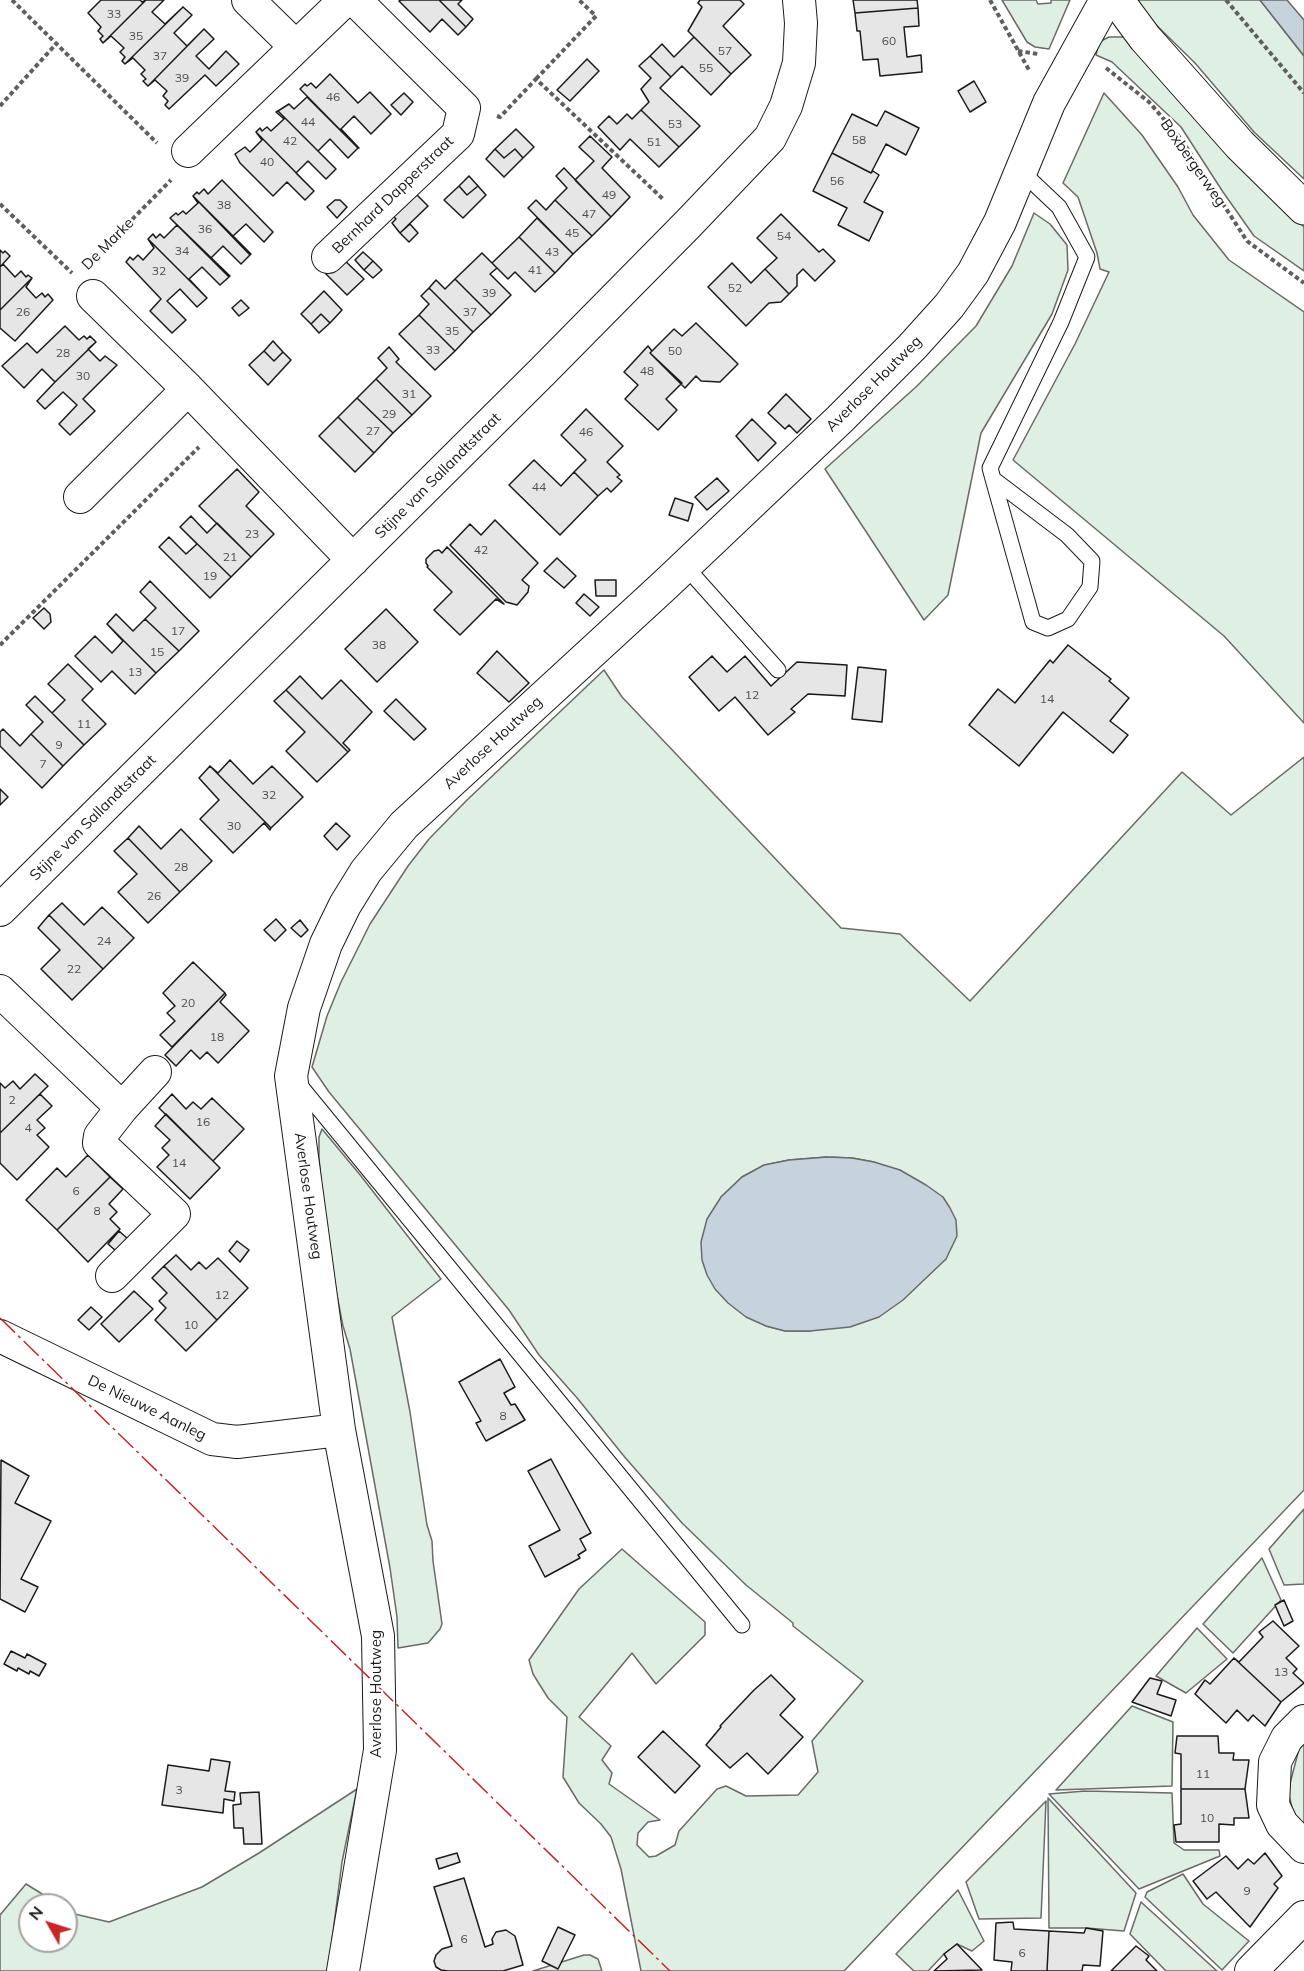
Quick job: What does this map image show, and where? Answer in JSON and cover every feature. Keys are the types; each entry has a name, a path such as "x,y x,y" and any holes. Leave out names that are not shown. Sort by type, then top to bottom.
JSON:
{"street":[{"path":"248,0 296,47"},
{"path":"182,156 345,0"},
{"path":"355,0 464,108"},
{"name":"Stijne van Sallandtstraat","path":"0,910 353,560 689,223 770,138 786,106 799,63 801,23 799,0"},
{"name":"Averlose Houtweg","path":"343,1971 380,1750 378,1636 339,1430 291,1076 304,1008 326,944 345,905 366,871 404,825 686,566 840,419 912,347 949,306 973,273 1000,222 1049,103 1106,0"},
{"path":"1117,0 1145,38 1240,145 1304,208"},
{"name":"Bernhard Dapperstraat","path":"328,257 458,134 464,108"},
{"name":"De Marke","path":"84,280 353,560"},
{"path":"80,497 188,389"},
{"path":"2,999 122,1108"},
{"path":"112,1276 174,1214 99,1143 100,1136 122,1108 155,1072"},
{"name":"De Nieuwe Aanleg","path":"0,1336 212,1439 237,1442 339,1430"},
{"path":"1304,1720 1287,1738 1275,1762 1273,1805 1282,1824 1304,1846"},
{"path":"1251,1971 1304,1917"}],"lane":[{"path":"993,479 1067,535 1092,561 1090,587 1068,619 1048,628 1033,622 993,479 990,468 1061,322 1087,257 1059,207 1022,172"},
{"path":"686,566 778,670"},
{"path":"291,1076 742,1625"}],"path":[{"path":"12,0 57,44 182,156"},
{"path":"464,108 500,117 596,16 579,0"},
{"path":"990,0 1018,51"},
{"path":"1226,0 1304,93"},
{"path":"0,106 57,44"},
{"name":"Boxbergerweg","path":"1072,59 1099,64 1116,74 1149,102 1181,139 1246,241 1304,283"},
{"path":"536,79 689,223"},
{"name":"De Marke","path":"0,204 84,280 182,168 182,156"},
{"path":"0,645 222,424"}],"green space":[{"path":"1002,0 1036,0 1038,4 1051,3 1051,0 1070,0 1049,49 1035,47 1027,42"},
{"path":"1138,0 1260,0 1304,56 1304,179 1254,132 1195,63 1146,15"},
{"path":"1109,37 1124,37 1229,151 1304,227 1304,271 1254,236 1181,127 1112,62 1096,55 1099,42"},
{"path":"1104,93 1142,135 1178,187 1193,215 1229,260 1304,312 1304,723 1224,636 1013,460 1075,344 1109,272 1100,269 1097,253 1078,197 1063,183"},
{"path":"1034,213 1050,224 1067,245 1068,270 1052,314 981,433 948,595 924,620 825,469 917,386 976,326 1012,266"},
{"path":"604,670 622,697 841,928 900,934 970,1001 1182,772 1231,815 1304,757 1304,1490 844,1971 641,1971 621,1869 611,1837 579,1803 563,1777 567,1717 548,1698 533,1674 529,1660 579,1589 622,1549 705,1622 705,1635 656,1684 632,1653 579,1717 611,1746 602,1760 612,1773 609,1784 660,1820 648,1822 638,1833 637,1845 649,1857 656,1856 675,1845 679,1831 717,1789 726,1786 746,1796 798,1795 818,1772 812,1741 863,1681 793,1626 793,1623 746,1585 682,1523 539,1355 509,1310 329,1092 312,1067 327,1016 370,924 408,866 429,839","holes":["852,1158 874,1162 946,1259 925,1277 810,1331 786,1331 766,1326 721,1197 742,1177 765,1165 789,1160"]},
{"path":"322,1129 441,1279 392,1317 410,1412 427,1525 432,1541 442,1624 428,1643 398,1648 397,1617 390,1568 350,1349 343,1326 327,1245 319,1158 319,1137"},
{"path":"1304,1509 1304,1584 1284,1585 1269,1549"},
{"path":"1262,1558 1281,1600 1233,1653 1203,1624"},
{"path":"1197,1628 1227,1659 1186,1693 1156,1676"},
{"path":"1132,1706 1173,1722 1172,1786 1056,1790"},
{"path":"1304,1744 1304,1830 1294,1816 1288,1791 1299,1749"},
{"path":"357,1789 342,1862 328,1971 0,1971 0,1915 18,1894 18,1953 78,1953 78,1915 109,1922 202,1887"},
{"path":"1085,1791 1172,1793 1174,1843 1184,1850 1219,1850 1220,1856 1139,1889 1049,1794"},
{"path":"1048,1798 1136,1893 1124,1931 1049,1928"},
{"path":"1046,1801 1041,1918 979,1919 966,1882"},
{"path":"1183,1874 1203,1904 1249,1941 1222,1970 1145,1897 1147,1892"},
{"path":"26,1884 41,1893 18,1893"},
{"path":"958,1890 984,1941 972,1951 957,1944 928,1971 914,1971 896,1954"},
{"path":"1141,1902 1217,1971 1166,1971 1130,1934"},
{"path":"584,1955 598,1959 602,1971 533,1971"}],"shaded area":[{"path":"1260,0 1287,0 1304,20 1304,56"},
{"path":"827,1157 874,1162 900,1170 926,1185 943,1197 950,1208 956,1220 957,1236 946,1259 903,1300 879,1317 850,1327 810,1331 785,1331 766,1326 746,1317 728,1303 715,1289 707,1275 702,1260 701,1242 707,1219 721,1197 742,1177 764,1165 789,1160"}],"building":[{"path":"101,0 140,0 142,2 146,0 103,43 100,39 103,36 98,31 101,27 88,13"},
{"path":"146,0 164,0 152,12 165,24 183,7 125,64 122,61 125,57 120,52 124,48 111,36 103,43"},
{"path":"439,0 466,27 458,35 442,19 430,32 399,1"},
{"path":"439,0 462,0 458,4 473,19 466,27"},
{"path":"700,0 740,0 744,4 723,26 751,55 731,74 688,31 702,7 698,3"},
{"path":"853,0 917,0 918,8 855,13"},
{"path":"183,7 192,15 174,33 187,46 204,29 148,86 141,74 145,70 133,58 125,64"},
{"path":"918,8 919,26 904,27 907,57 921,55 922,72 880,76 878,59 863,60 860,31 857,31 855,13"},
{"path":"204,29 214,39 196,56 209,69 226,51 239,64 216,86 205,75 169,109 165,105 168,101 163,96 167,91 155,80 148,86"},
{"path":"694,37 731,74 711,95 682,66 671,77 650,56 662,44 674,57"},
{"path":"650,56 671,77 660,88 700,126 679,147 641,110 649,102 641,89 651,78 639,66"},
{"path":"587,59 599,71 570,101 557,90"},
{"path":"330,74 358,103 370,92 391,114 371,134 354,116 341,129 359,148 300,89 305,84 307,86 311,83 316,88"},
{"path":"974,81 986,102 970,112 958,91"},
{"path":"404,93 413,102 401,115 391,105"},
{"path":"307,97 358,148 348,158 330,139 318,151 278,111 289,104 294,109"},
{"path":"641,110 679,147 659,167 630,139 620,150 598,127 609,116 617,124 627,114 632,119"},
{"path":"278,111 336,169 326,179 308,161 296,173 256,132 260,128 262,131 267,127 271,131 284,119 276,112"},
{"path":"885,111 919,128 906,155 886,144 871,173 832,153 852,114 877,126"},
{"path":"516,129 534,147 523,158 515,149 504,158 495,149"},
{"path":"256,132 314,191 305,200 287,182 273,196 240,163 235,154 245,147 250,152 262,140"},
{"path":"590,136 612,157 602,168 630,197 611,217 575,180 594,161 579,147"},
{"path":"495,149 504,158 515,149 523,158 504,177 486,159"},
{"path":"832,153 879,175 864,202 883,212 869,241 838,225 847,208 813,191"},
{"path":"564,168 611,217 592,236 555,200 567,188 556,176"},
{"path":"469,176 478,186 467,195 459,186"},
{"path":"222,180 273,232 264,242 246,224 233,236 193,196 204,189 208,194"},
{"path":"459,186 467,195 478,186 486,195 463,218 444,200"},
{"path":"410,188 428,206 400,233 392,223 396,219 387,210"},
{"path":"193,196 250,255 241,264 223,246 211,258 170,218 183,211 186,214 198,203"},
{"path":"335,200 340,200 347,207 337,218 327,207"},
{"path":"536,200 546,210 555,200 592,236 573,254 528,208"},
{"path":"781,214 819,252 823,249 835,261 815,281 803,269 797,275 797,286 789,294 765,269 777,258 757,238"},
{"path":"537,218 573,254 555,273 519,237"},
{"path":"410,224 418,233 409,242 400,233"},
{"path":"177,225 229,277 220,285 202,267 189,279 207,298 148,239 153,234 156,238 160,234 164,238"},
{"path":"519,237 555,273 535,292 515,272 508,279 492,263"},
{"path":"148,239 207,298 197,307 180,289 167,301 186,320 172,333 150,311 161,299 126,262 130,257 133,260 138,255 143,260 154,248"},
{"path":"0,250 10,256 0,267"},
{"path":"363,252 373,261 364,270 355,260"},
{"path":"482,253 497,268 490,274 511,295 491,315 455,279"},
{"path":"342,258 364,279 347,295 326,274"},
{"path":"373,261 382,270 373,278 364,270"},
{"path":"732,263 751,283 765,269 789,294 781,302 769,303 746,326 708,287"},
{"path":"3,264 15,277 21,271 26,277 28,275 32,278 0,310 0,267"},
{"path":"32,278 26,287 36,298 42,293 45,297 48,294 53,300 15,341 0,328 0,310"},
{"path":"455,279 491,315 473,332 429,288 436,280 445,289"},
{"path":"429,288 473,332 455,351 419,315 429,304 421,296"},
{"path":"324,291 342,310 330,323 321,314 311,324 301,314"},
{"path":"241,300 249,308 239,316 232,308"},
{"path":"321,314 330,323 319,333 311,324"},
{"path":"419,315 455,351 435,370 399,334"},
{"path":"696,323 738,364 720,382 701,381 696,376 685,388 650,353 674,329 682,336"},
{"path":"65,326 79,340 84,336 87,339 90,336 96,342 55,382 42,369 24,388 2,366 27,343 37,353"},
{"path":"273,341 283,352 274,361 264,351"},
{"path":"648,346 652,351 650,353 682,383 666,399 677,410 658,430 625,399 638,385 624,372"},
{"path":"389,347 399,359 396,362 431,396 412,415 376,379 387,368 378,358"},
{"path":"88,349 100,361 105,356 117,365 83,399 95,411 70,435 59,424 77,405 63,392 45,409 37,401"},
{"path":"264,351 274,361 283,352 291,360 268,385 249,365"},
{"path":"376,379 412,415 393,433 357,398"},
{"path":"786,394 811,419 797,433 789,425 785,429 768,413"},
{"path":"357,398 393,433 374,453 338,417"},
{"path":"586,409 623,446 607,462 620,475 617,477 622,481 611,492 607,488 598,496 574,472 586,460 561,435"},
{"path":"338,417 374,453 355,472 319,436"},
{"path":"752,419 776,443 758,461 736,436"},
{"path":"534,460 561,486 574,472 598,496 560,535 509,485"},
{"path":"237,469 259,492 246,506 274,534 251,557 199,506"},
{"path":"717,478 729,491 707,510 695,497"},
{"path":"675,498 693,504 688,521 669,515"},
{"path":"191,516 207,533 217,523 251,557 231,577 180,527"},
{"path":"495,520 538,563 522,580 529,586 528,592 517,605 506,602 450,545 470,524 481,535"},
{"path":"180,527 231,577 210,598 159,547 169,537 186,554 197,544"},
{"path":"447,547 504,604 496,599 460,635 434,610 452,592 427,567 426,563 426,559 434,551 439,550 442,553"},
{"path":"557,558 576,576 564,588 544,571"},
{"path":"595,580 616,580 616,596 596,596"},
{"path":"150,581 199,631 179,651 145,619 156,608 140,592"},
{"path":"584,594 599,607 590,616 576,603"},
{"path":"44,608 50,614 51,622 44,629 33,618"},
{"path":"386,609 418,642 377,682 345,649"},
{"path":"116,614 133,631 145,619 179,651 156,673 107,624"},
{"path":"107,624 156,673 135,694 112,671 101,682 75,656 95,636 112,653 123,641"},
{"path":"1068,645 1111,679 1109,681 1129,698 1110,721 1128,735 1113,753 1063,712 1019,766 969,725 998,689 1015,703 1050,660 1053,663"},
{"path":"497,651 529,683 509,702 477,673"},
{"path":"712,656 727,672 745,656 771,686 797,662 847,665 845,696 808,694 791,709 795,712 768,735 735,697 719,711 689,677"},
{"path":"68,664 93,689 82,700 106,724 84,745 52,713 65,700 48,684"},
{"path":"858,667 886,670 882,722 852,719"},
{"path":"300,676 322,699 341,680 372,712 343,743 350,750 348,752 286,690"},
{"path":"286,690 348,752 317,782 286,751 305,732 274,701"},
{"path":"35,696 84,745 63,766 31,734 43,722 26,705"},
{"path":"396,699 426,729 414,740 384,711"},
{"path":"3,729 20,746 31,734 63,766 42,788 0,746 0,732"},
{"path":"230,760 253,784 272,766 303,797 271,828 210,766 218,773"},
{"path":"210,766 271,828 270,830 264,823 233,853 200,819 219,800 199,778"},
{"path":"0,789 8,797 0,805"},
{"path":"336,823 350,836 337,850 324,836"},
{"path":"139,826 161,849 181,829 212,861 180,892 128,838"},
{"path":"128,838 180,892 148,923 118,892 137,874 114,851"},
{"path":"62,903 84,925 102,907 134,938 103,969 49,915"},
{"path":"49,915 103,969 72,1000 41,969 60,950 38,928"},
{"path":"276,919 286,930 275,941 264,930"},
{"path":"300,920 308,930 301,937 291,928"},
{"path":"193,962 225,993 172,1047 160,1035 175,1021 167,1013 175,1006 163,993"},
{"path":"225,993 226,995 220,1002 249,1031 218,1063 207,1052 200,1059 191,1050 176,1066 165,1055"},
{"path":"35,1074 48,1086 0,1133 0,1083 5,1088 13,1081 20,1089"},
{"path":"40,1094 52,1106 37,1120 45,1128 37,1135 49,1147 17,1180 0,1163 0,1133"},
{"path":"172,1094 186,1109 193,1102 201,1109 212,1098 244,1129 213,1161 159,1108"},
{"path":"166,1114 220,1168 190,1199 157,1167 169,1155 162,1148 170,1140 155,1126"},
{"path":"88,1155 110,1177 57,1230 26,1200 57,1168 66,1177"},
{"path":"110,1177 123,1189 109,1204 117,1212 110,1219 120,1229 88,1262 57,1230"},
{"path":"119,1231 128,1239 116,1251 108,1244"},
{"path":"237,1241 249,1250 240,1262 229,1251"},
{"path":"176,1255 191,1270 199,1262 206,1269 218,1258 248,1288 217,1320 164,1266"},
{"path":"164,1266 217,1320 186,1351 155,1320 166,1308 159,1301 167,1293 152,1278"},
{"path":"134,1291 153,1309 119,1342 101,1324"},
{"path":"91,1307 102,1317 89,1330 78,1320"},
{"path":"500,1359 515,1387 504,1393 511,1405 515,1404 525,1420 486,1441 476,1423 481,1421 459,1382"},
{"path":"551,1459 591,1533 580,1539 586,1550 578,1555 580,1558 545,1577 529,1546 560,1530 528,1471"},
{"path":"1,1460 29,1476 15,1503 51,1521 21,1579 38,1587 25,1612 0,1599"},
{"path":"1284,1600 1293,1621 1284,1626 1275,1605"},
{"path":"1273,1621 1299,1646 1286,1658 1297,1669 1293,1673 1304,1683 1281,1702 1234,1658 1239,1662 1263,1637 1259,1632"},
{"path":"11,1651 25,1658 27,1654 46,1664 39,1676 18,1668 17,1671 4,1664"},
{"path":"1234,1658 1281,1702 1265,1726 1253,1715 1248,1721 1237,1710 1226,1723 1195,1694 1205,1680 1210,1684"},
{"path":"771,1675 795,1699 780,1715 803,1737 768,1774 747,1753 730,1768 706,1745 720,1726"},
{"path":"1150,1678 1162,1681 1157,1694 1176,1700 1171,1716 1132,1702"},
{"path":"663,1731 700,1766 675,1793 638,1757"},
{"path":"1177,1736 1218,1736 1219,1753 1234,1753 1233,1760 1249,1760 1245,1789 1181,1789 1181,1754 1175,1753"},
{"path":"211,1759 230,1762 225,1791 235,1792 234,1801 224,1799 223,1813 162,1805 168,1765 209,1771"},
{"path":"1181,1789 1245,1789 1249,1818 1234,1818 1234,1825 1219,1824 1219,1842 1176,1842 1174,1825 1181,1824"},
{"path":"259,1792 262,1844 244,1844 243,1828 234,1828 233,1805 241,1804 240,1793"},
{"path":"457,1853 460,1862 439,1869 436,1859"},
{"path":"1265,1853 1282,1876 1274,1884 1278,1888 1250,1927 1216,1892 1207,1899 1193,1881 1226,1856 1238,1869 1248,1859 1254,1864"},
{"path":"464,1878 485,1947 493,1944 492,1939 496,1932 506,1930 515,1936 523,1965 503,1971 448,1971 436,1967 434,1961 436,1955 442,1949 452,1946 434,1887"},
{"path":"1013,1922 1014,1929 1049,1931 1047,1971 1011,1971 1012,1962 994,1960 996,1923"},
{"path":"558,1927 575,1935 558,1969 542,1961"},
{"path":"1086,1928 1103,1931 1100,1966 1083,1965 1082,1971 1047,1971 1049,1931 1084,1933"},
{"path":"957,1944 982,1970 934,1971 947,1959 944,1954"},
{"path":"1136,1946 1149,1956 1146,1960 1157,1971 1111,1971"}],"power":[{"path":"0,1318 670,1971"}]}
